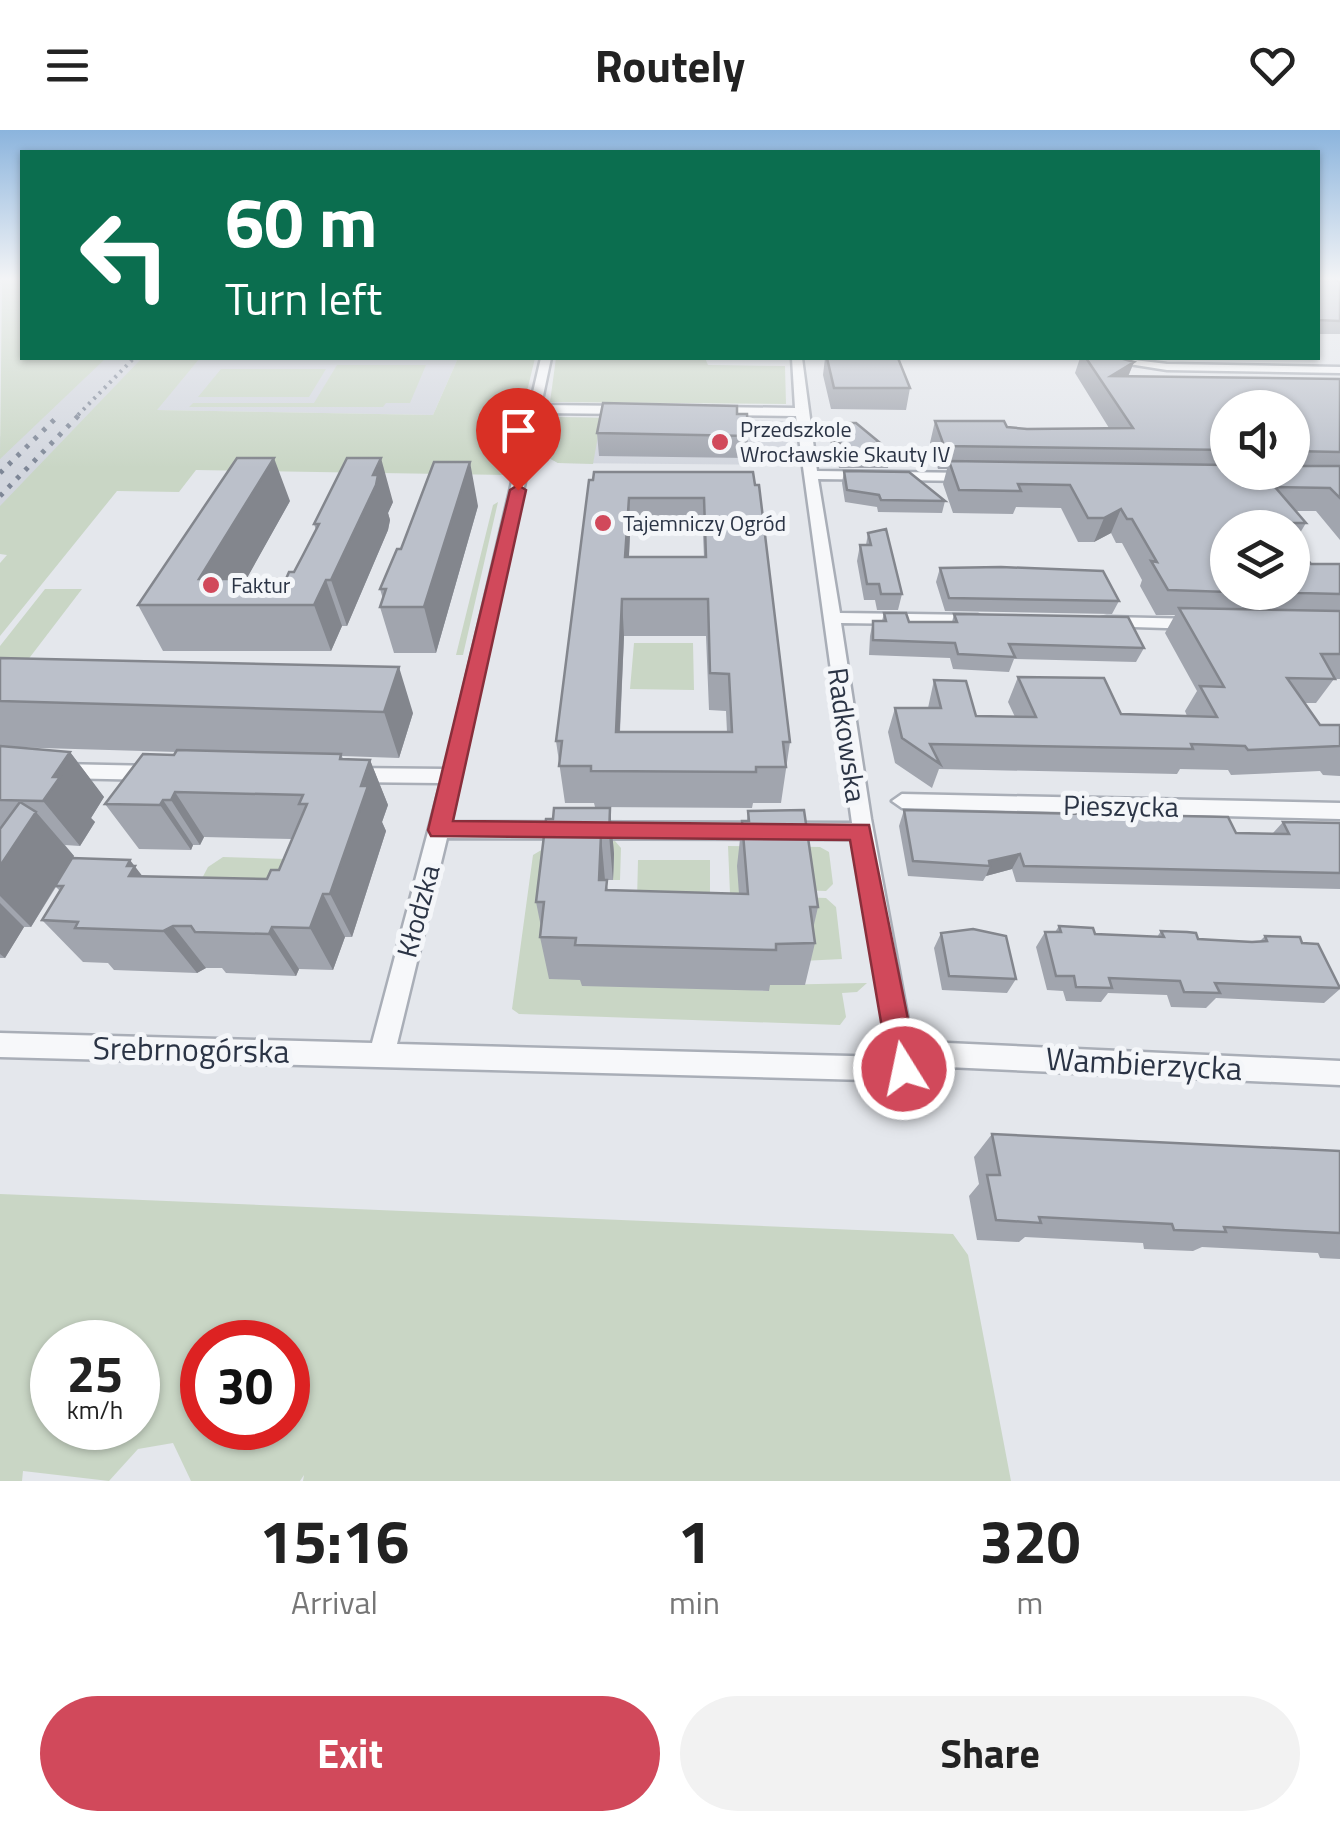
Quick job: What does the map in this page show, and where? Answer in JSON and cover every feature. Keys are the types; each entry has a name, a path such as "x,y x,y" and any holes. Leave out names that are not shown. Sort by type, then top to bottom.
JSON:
{"street":[{"name":"Kłodzka","path":"382,1054 452,776 546,360"},
{"name":"Radkowska","path":"382,1054 904,1069 860,831 812,474 800,412 797,360"},
{"path":"1126,360 1167,368 1340,370"},
{"path":"535,409 648,410"},
{"path":"687,411 800,412"},
{"path":"812,474 984,478"},
{"path":"832,618 1001,620"},
{"path":"1090,622 1223,624"},
{"path":"39,770 175,773"},
{"path":"334,774 452,776"},
{"name":"Pieszycka","path":"902,801 1340,811"},
{"path":"439,830 860,831"},
{"name":"Srebrnogórska","path":"0,1045 382,1054"},
{"name":"Wambierzycka","path":"947,1056 1340,1074"}],"shaded area":[{"path":"72,360 166,360 0,544 0,437"},
{"path":"198,360 457,360 433,415 155,410"},
{"path":"554,417 788,421 793,460 782,465 558,463 547,457"}],"green space":[{"path":"1,342 20,342 20,360 104,360 0,459"},
{"path":"140,360 198,360 157,410 433,415 457,360 535,360 507,475 196,470 179,492 117,491 0,636 0,563 7,555 0,554 0,506"},
{"path":"556,360 706,360 708,365 785,366 786,404 550,402"},
{"path":"337,365 426,365 410,403 386,403 383,407 189,407 193,403 314,403"},
{"path":"221,369 326,369 309,397 198,397"},
{"path":"554,417 731,420 600,425 593,464 558,463 547,457"},
{"path":"498,502 463,655 456,655 493,505"},
{"path":"45,589 82,589 11,682 0,682 0,646"},
{"path":"634,643 693,643 694,690 630,689"},
{"path":"615,841 621,848 620,880 562,854 583,980 768,991 769,985 867,983 857,992 842,993 846,1017 840,1025 519,1014 512,1009 533,855 548,846"},
{"path":"728,846 820,847 829,852 833,884 826,891 794,890 738,866 741,920 731,917"},
{"path":"223,857 286,859 288,887 199,884 208,867"},
{"path":"638,860 710,860 710,904 637,901"},
{"path":"794,897 826,898 836,907 842,959 802,961"},
{"path":"0,1194 953,1234 968,1255 1011,1481 303,1481 304,1475 300,1481 191,1481 173,1443 160,1445 160,1320 30,1320 30,1450 137,1450 109,1481 23,1471 22,1481 0,1481"}],"building":[{"path":"827,360 899,360 910,388 834,388"},
{"path":"1087,360 1134,362 1111,376 1340,379 1340,452 1310,451 1310,390 1210,390 1210,450 944,446 935,421 1004,421 1007,427 1133,428"},
{"path":"603,403 737,406 737,414 747,414 748,436 597,433"},
{"path":"848,423 856,423 879,442 869,445 889,461 840,460 838,450 842,444 831,441"},
{"path":"237,458 274,458 199,579 286,579 289,572 294,572 319,524 314,524 347,458 381,458 373,475 378,475 376,485 331,580 326,580 314,605 138,605"},
{"path":"949,461 1210,465 1210,490 1278,490 1295,510 1210,510 1210,591 1168,590 1151,561 1157,562 1132,519 1127,519 1121,509 1104,518 1088,518 1070,485 1018,484 1021,491 959,490"},
{"path":"434,462 470,462 424,607 380,607 386,589 380,589 397,549 401,549"},
{"path":"1310,466 1340,466 1340,498 1330,488 1310,488"},
{"path":"844,471 909,472 945,501 881,500 879,495 847,490"},
{"path":"594,472 753,472 755,485 759,485 790,742 783,742 786,767 756,767 756,772 591,771 591,766 559,766 562,741 556,741 589,480 593,480","holes":["629,498 704,498 706,557 625,557","622,599 708,599 710,673 729,674 732,732 616,732"]},
{"path":"886,529 902,594 881,594 879,584 867,584 860,545 871,545 868,533"},
{"path":"1310,563 1340,564 1340,594 1310,593"},
{"path":"940,568 1103,571 1119,601 949,598"},
{"path":"1179,608 1340,611 1340,654 1321,654 1335,679 1287,678 1320,725 1340,725 1340,746 1248,750 1245,746 1191,744 1193,749 930,744 940,764 902,738 895,708 941,708 934,680 966,681 976,716 1036,717 1018,677 1104,678 1121,714 1217,717 1200,686 1224,687"},
{"path":"884,613 906,613 909,622 957,622 954,614 1128,617 1144,648 1009,644 1015,657 958,654 955,643 873,640 873,621 886,621"},
{"path":"0,658 399,667 384,712 0,701"},
{"path":"0,746 70,752 53,777 60,777 43,801 0,800"},
{"path":"177,750 341,754 340,759 370,760 361,786 368,786 330,894 323,894 310,928 272,927 269,934 195,932 191,926 173,926 163,931 75,928 78,922 42,920 63,886 55,886 72,858 130,860 127,866 135,866 129,876 267,879 271,870 279,870 307,804 299,804 303,795 175,792 171,800 163,800 160,805 105,804 143,754 174,755"},
{"path":"20,802 36,812 0,866 0,829"},
{"path":"554,808 610,808 609,835 601,835 599,880 607,880 606,890 748,894 742,821 749,821 748,811 804,810 818,907 810,907 815,943 776,944 776,950 575,945 576,938 540,937 544,902 536,902 546,819 553,819"},
{"path":"904,810 1228,817 1236,833 1289,834 1283,822 1340,823 1340,873 1024,866 1020,854 989,861 990,866 913,861"},
{"path":"1059,926 1093,928 1095,934 1164,937 1161,931 1187,932 1196,933 1198,939 1252,942 1267,941 1265,936 1300,937 1302,943 1318,944 1340,988 1215,983 1220,993 1184,992 1180,981 1109,978 1112,988 1076,987 1074,976 1056,976 1045,932 1061,932"},
{"path":"973,929 1006,936 1016,979 949,976 941,933"},
{"path":"992,1134 1340,1151 1340,1233 1224,1227 1226,1232 1174,1230 1172,1224 1039,1217 1041,1223 996,1220 987,1175 1000,1175"}],"railway":[{"path":"78,415 132,360"},
{"path":"0,496 81,413"},
{"path":"0,473 56,418"}],"place":[{"name":"Przedszkole Wrocławskie Skauty IV","path":"720,442"},
{"name":"Tajemniczy Ogród","path":"603,523"},
{"name":"Faktur","path":"211,585"}],"route":[{"path":"518,490 439,830 860,831 904,1069"}]}
